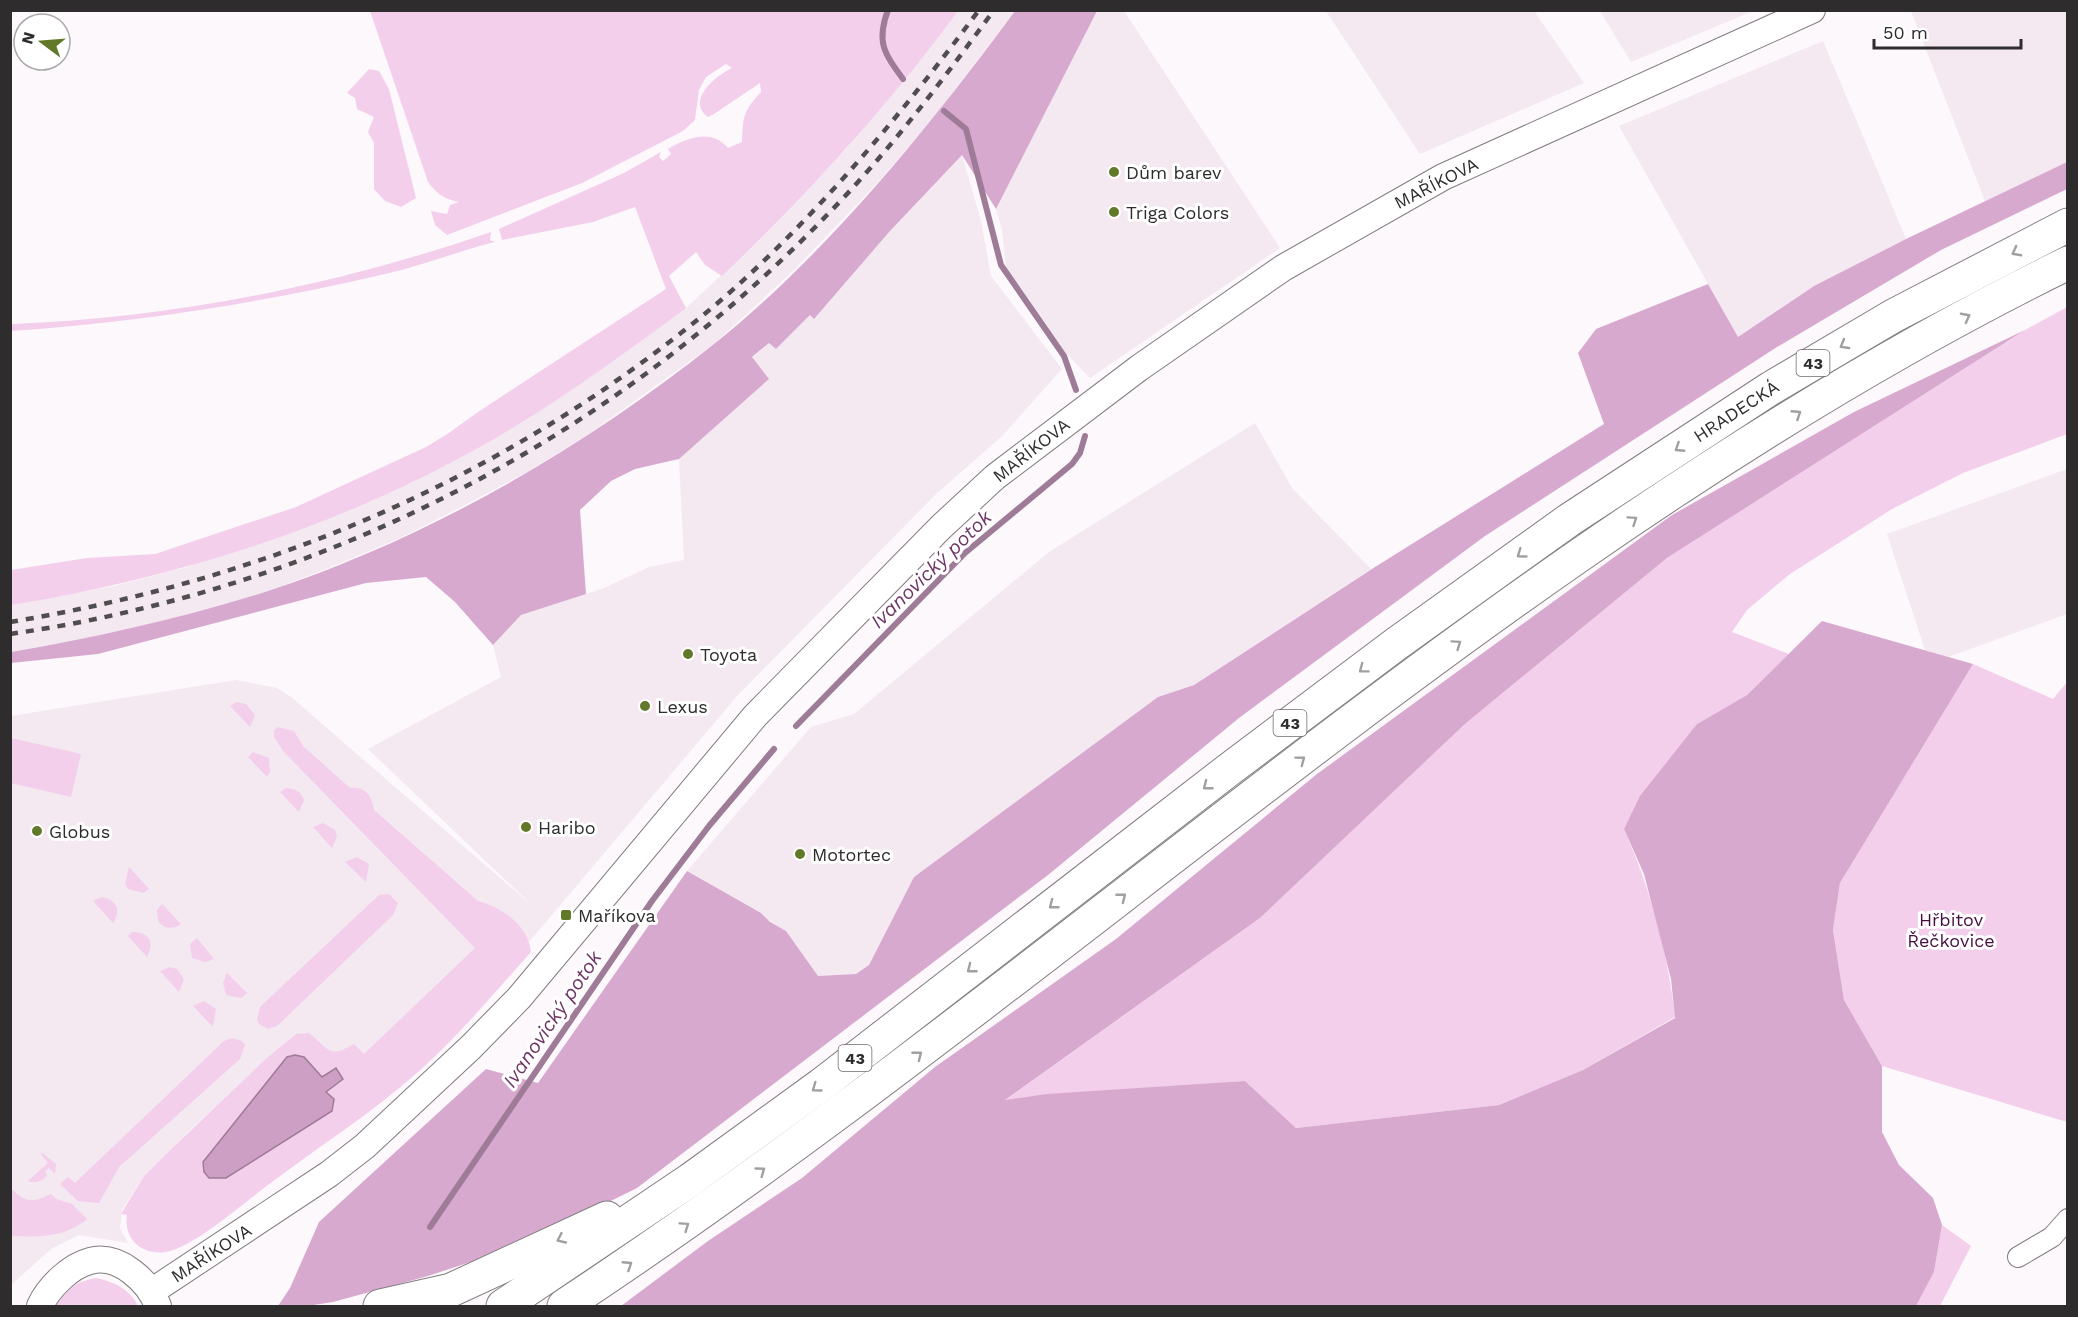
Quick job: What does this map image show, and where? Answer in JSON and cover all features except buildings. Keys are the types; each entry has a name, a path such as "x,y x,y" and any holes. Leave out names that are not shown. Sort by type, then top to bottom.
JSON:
{"highway":[{"name":"HRADECKÁ","path":"690,1180 821,1085 1240,761 1569,520 1771,388 1893,316 2067,225"},
{"name":"43","path":"564,1306 714,1205 854,1104 1254,795 1419,671 1585,553 1805,408 1928,337 2067,263"},
{"name":"43","path":"503,1306 690,1180"},
{"path":"380,1306 450,1290 690,1180"}],"street":[{"name":"MAŘÍKOVA","path":"154,1299 365,1146 471,1047 519,998 754,716 941,527 994,477 1139,368 1282,268 1443,177 1812,10"},
{"path":"2018,1257 2052,1237 2067,1219"},
{"path":"40,1306 46,1294 60,1280 92,1260 110,1263 129,1270 154,1299"}],"shaded area":[{"path":"958,11 1015,11 930,122 880,180 793,271 715,343 586,436 527,472 400,538 271,590 200,612 124,631 11,652 11,605 114,586 187,567 381,496 504,433 561,397 686,308 761,238 846,149"},
{"path":"1015,11 1097,11 996,209 962,155 890,231 814,319 810,315 776,349 769,343 752,357 769,379 679,459 635,469 611,481 580,510 586,594 521,615 493,645 455,602 426,577 366,583 98,654 11,663 11,652 173,618 268,591 328,569 387,545 502,487 611,419 664,383 714,344 756,309 797,270 875,187 948,99"},
{"path":"1097,11 1124,11 1280,248 1090,378 1064,351 1026,298 1007,279 1002,230 996,209"},
{"path":"1326,11 1534,11 1584,83 1420,154"},
{"path":"1600,11 1753,11 1631,62"},
{"path":"1911,11 2067,11 2067,162 1985,201"},
{"path":"1823,41 1906,239 1814,286 1738,337 1619,126"},
{"path":"962,155 981,221 991,276 1062,369 1002,436 935,495 738,695 484,995 373,1106 306,1033 296,1035 192,1128 144,1176 122,1210 120,1228 128,1243 79,1235 51,1249 11,1285 11,716 236,680 277,688 291,697 535,908 368,749 501,677 493,645 521,615 604,588 649,567 684,560 679,459 769,379 752,358 769,343 776,349 810,315 815,318 890,231"},
{"path":"2067,162 2067,189 1941,250 1777,347 1485,536 1239,718 1048,875 637,1188 522,1245 428,1276 333,1302 307,1306 278,1306 290,1288 319,1222 486,1069 538,1083 687,871 761,913 770,922 786,931 818,976 856,974 869,965 914,877 1158,697 1194,685 1375,567 1604,424 1578,353 1596,329 1708,284 1738,337 1814,286"},
{"path":"2025,330 1667,558 1465,724 1260,918 1005,1100 1047,1094 1245,1081 1296,1128 1499,1105 1583,1070 1675,1018 1671,979 1644,874 1624,829 1640,796 1697,724 1747,695 1822,621 1973,664 1840,883 1833,930 1844,1000 1882,1066 1882,1132 1899,1165 1933,1198 1942,1225 1934,1272 1916,1306 621,1306 708,1241 802,1178 935,1067 1116,939 1317,774 1672,515 1854,412"},
{"path":"1255,423 1292,488 1371,569 1194,685 1158,697 914,877 869,965 856,974 818,976 786,931 770,922 761,913 687,871 811,727 854,714 1049,552"},
{"path":"2067,469 2067,614 1948,657 1925,650 1887,534"},
{"path":"295,1055 304,1057 322,1077 336,1068 343,1079 326,1092 334,1099 332,1111 226,1178 209,1178 204,1172 203,1162 287,1057"}],"green space":[{"path":"370,11 958,11 904,81 846,148 722,276 705,265 696,252 669,276 686,308 598,372 529,418 448,464 389,493 266,542 140,579 11,605 11,570 87,558 155,554 296,507 426,447 666,289 635,207 593,222 502,240 499,229 624,173 661,152 659,157 663,161 671,154 668,149 683,141 699,137 714,138 728,148 742,142 745,115 761,92 760,83 708,117 700,103 702,96 712,82 732,68 726,64 706,77 699,90 695,120 683,131 582,183 447,235 435,225 431,211 447,214 450,205 459,202 441,195 428,182"},
{"path":"369,69 379,71 389,89 416,198 401,207 385,201 374,189 374,143 368,132 374,117 357,109 355,98 347,93"},
{"path":"491,232 490,240 495,242 399,271 292,294 152,317 11,331 11,324 133,315 254,296 374,268"},
{"path":"2067,307 2067,434 1963,473 1892,509 1790,574 1747,610 1732,632 1789,654 1747,695 1697,724 1624,829 1657,921 1668,969 1675,1017 1583,1070 1499,1105 1296,1128 1245,1081 1004,1101 1260,918 1465,724 1667,558 2025,330"},
{"name":"Hřbitov Řečkovice","path":"1973,664 2053,699 2067,682 2067,1122 1882,1066 1844,1000 1833,930 1840,883"},
{"path":"237,702 246,704 255,715 250,727 230,706"},
{"path":"278,727 294,731 303,746 350,788 360,789 367,793 374,810 478,901 496,908 513,919 525,934 531,952 448,1044 382,1102 194,1240 170,1251 152,1252 137,1245 132,1239 128,1232 127,1215 121,1214 144,1176 268,1057 296,1034 309,1033 329,1050 339,1051 354,1044 364,1054 475,948 283,751 274,737 274,730"},
{"path":"11,738 81,754 71,797 11,783"},
{"path":"253,752 269,758 270,772 267,777 248,757"},
{"path":"286,788 297,791 303,797 299,812 280,792"},
{"path":"323,823 335,830 337,836 332,848 313,827"},
{"path":"357,857 369,864 366,882 345,862"},
{"path":"129,867 149,889 143,893 128,889 125,884"},
{"path":"389,894 398,903 393,915 277,1026 268,1029 259,1024 257,1019 260,1007 379,895"},
{"path":"102,897 111,900 116,906 117,913 113,923 93,901"},
{"path":"162,904 181,924 169,928 158,921 157,910"},
{"path":"132,932 143,934 149,939 150,947 147,957 128,936"},
{"path":"197,938 214,959 206,962 192,958 190,944"},
{"path":"170,967 177,969 184,979 179,992 160,971"},
{"path":"227,973 247,993 241,998 226,995 223,983"},
{"path":"204,1001 216,1009 213,1027 193,1006"},
{"path":"232,1038 242,1041 245,1045 240,1059 119,1167 99,1203 78,1201 60,1184 68,1177 75,1183 224,1041"},
{"path":"40,1153 56,1164 55,1174 49,1168 45,1171 47,1176 43,1179 36,1182 28,1181 48,1163"},
{"path":"11,1188 20,1197 30,1200 51,1194 56,1199 72,1204 87,1219 60,1233 41,1236 11,1236"},
{"path":"1942,1225 1971,1246 1940,1306 1916,1306 1934,1272"},
{"path":"95,1278 108,1281 126,1290 138,1306 51,1306 70,1288"}],"waterway":[{"name":"Ivanovický potok","path":"888,10 882,39 891,62 903,79"},
{"name":"Ivanovický potok","path":"944,111 966,129 1001,265 1064,356 1076,390"},
{"name":"Ivanovický potok","path":"796,726 965,553 1072,464 1080,453 1085,436"},
{"name":"Ivanovický potok","path":"430,1227 652,901 709,826 774,749"}],"railway":[{"path":"10,622 104,604 196,580 286,551 373,516 458,476 540,430 619,379 696,321 773,252 847,174 882,133 979,10"},
{"path":"10,634 126,612 238,581 348,542 453,493 554,436 650,370 741,297 826,216 893,142 994,10"}],"place":[{"name":"Dům barev","path":"1114,172"},
{"name":"Triga Colors","path":"1114,212"},
{"name":"Toyota","path":"688,654"},
{"name":"Lexus","path":"645,706"},
{"name":"Haribo","path":"526,827"},
{"name":"Globus","path":"37,831"},
{"name":"Motortec","path":"800,854"},
{"name":"Maříkova","path":"566,915"}]}
